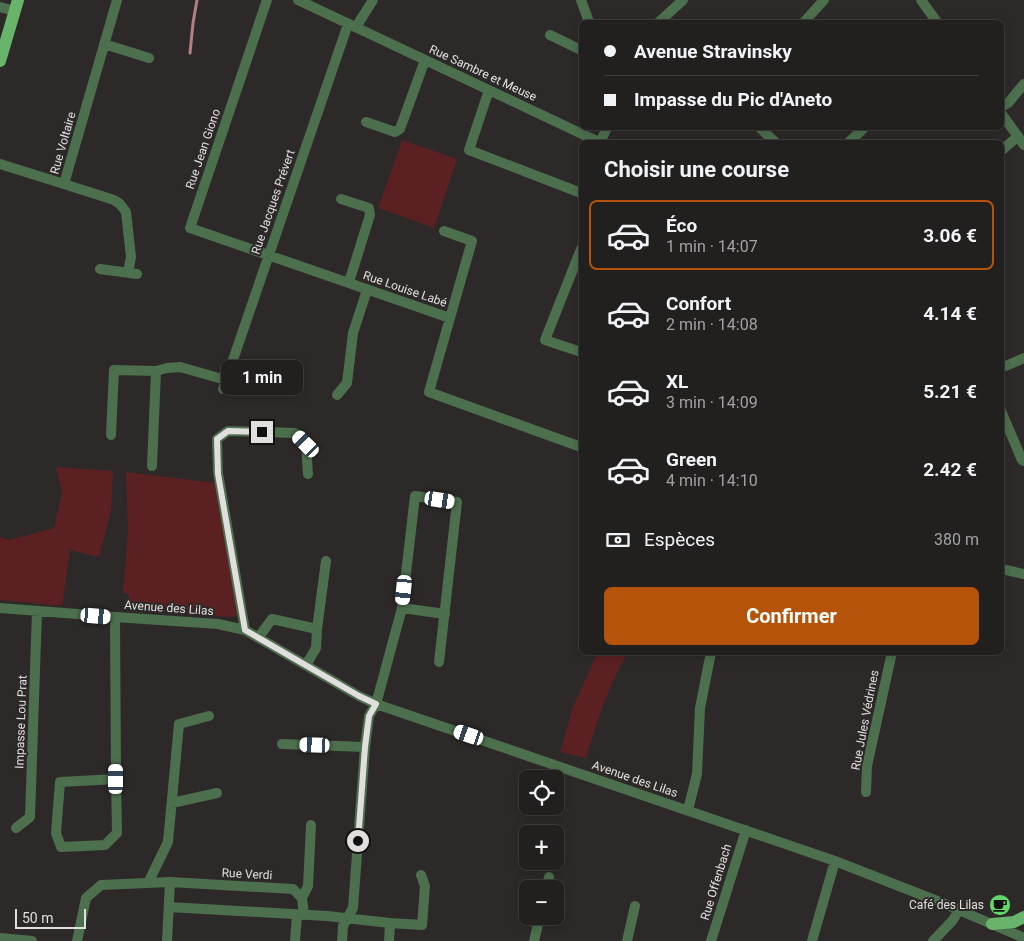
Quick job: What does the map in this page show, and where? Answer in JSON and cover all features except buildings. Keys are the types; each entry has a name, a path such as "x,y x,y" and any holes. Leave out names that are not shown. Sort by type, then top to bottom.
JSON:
{"main road":[{"path":"0,61 16,5"},
{"path":"992,924 1014,922 1024,917"}],"street":[{"name":"Rue Voltaire","path":"0,164 64,184 117,0"},
{"name":"Rue Jean Giono","path":"267,0 190,228 268,255"},
{"name":"Rue Sambre et Meuse","path":"298,0 596,140"},
{"path":"352,26 373,0"},
{"path":"581,0 588,20"},
{"path":"661,20 683,0"},
{"path":"806,20 824,0"},
{"path":"921,0 936,20"},
{"path":"0,7 16,5"},
{"name":"Rue Jacques Prévert","path":"156,371 180,367 224,385 268,255 352,26"},
{"path":"550,35 579,49"},
{"path":"104,44 149,58"},
{"path":"366,122 395,132 400,129 425,60"},
{"path":"1004,105 1024,84"},
{"path":"489,90 469,150 579,193"},
{"path":"1004,117 1021,140 1004,149"},
{"path":"762,130 773,140"},
{"path":"852,140 862,130"},
{"path":"64,184 114,200 126,212 132,274 100,269"},
{"path":"341,199 369,208 370,215 349,282"},
{"path":"444,231 472,241 450,318"},
{"path":"579,254 545,340 579,351"},
{"name":"Rue Louise Labé","path":"268,255 450,318 429,392 579,446"},
{"path":"338,395 347,383 353,333 368,290"},
{"path":"1004,367 1024,358"},
{"path":"111,435 114,370 156,371 152,466"},
{"path":"1004,418 1024,461"},
{"path":"245,630 218,474 217,439 228,431 295,433 306,444 308,474"},
{"path":"342,941 343,926 353,908 369,716 376,704 402,608 415,496 457,502 439,662"},
{"path":"306,665 316,648 326,561"},
{"path":"1004,570 1024,574"},
{"name":"Avenue des Lilas","path":"0,608 218,624 245,630 376,704 835,861 1024,938"},
{"path":"402,608 445,614"},
{"name":"Impasse Lou Prat","path":"16,828 30,817 37,611"},
{"path":"116,618 117,834 105,845 61,847 56,834 60,782 116,779"},
{"path":"258,638 272,619 317,629"},
{"path":"688,810 697,774 700,708 710,655"},
{"name":"Rue Jules Védrines","path":"866,792 867,766 891,655"},
{"path":"148,883 168,842 179,724 209,716"},
{"path":"282,744 365,747"},
{"path":"172,803 217,793"},
{"path":"295,941 302,898 308,886 311,825"},
{"name":"Rue Offenbach","path":"711,941 746,830"},
{"path":"812,941 835,861"},
{"path":"169,906 422,925 425,886 421,875"},
{"path":"167,941 170,882"},
{"name":"Rue Verdi","path":"77,941 86,898 101,885 170,882 293,889 302,898"},
{"path":"627,941 635,906"},
{"path":"933,941 953,920 959,910"},
{"path":"388,941 390,923"},
{"path":"534,941 538,925"},
{"path":"0,938 32,941"}],"shaded area":[{"path":"402,140 457,159 434,228 378,208"},
{"path":"56,467 113,471 111,511 99,557 70,550 62,606 0,600 0,537 9,540 54,528 62,493"},
{"path":"126,472 216,483 237,616 228,617 128,605 129,594 123,593 128,530"},
{"path":"596,655 626,655 611,685 586,758 560,752 573,707"}],"waterway":[{"path":"190,53 197,0"}],"place":[{"name":"Café des Lilas","path":"1000,905"}],"route":[{"path":"262,432 228,431 217,439 218,474 245,630 376,704 369,716 358,841"}]}
